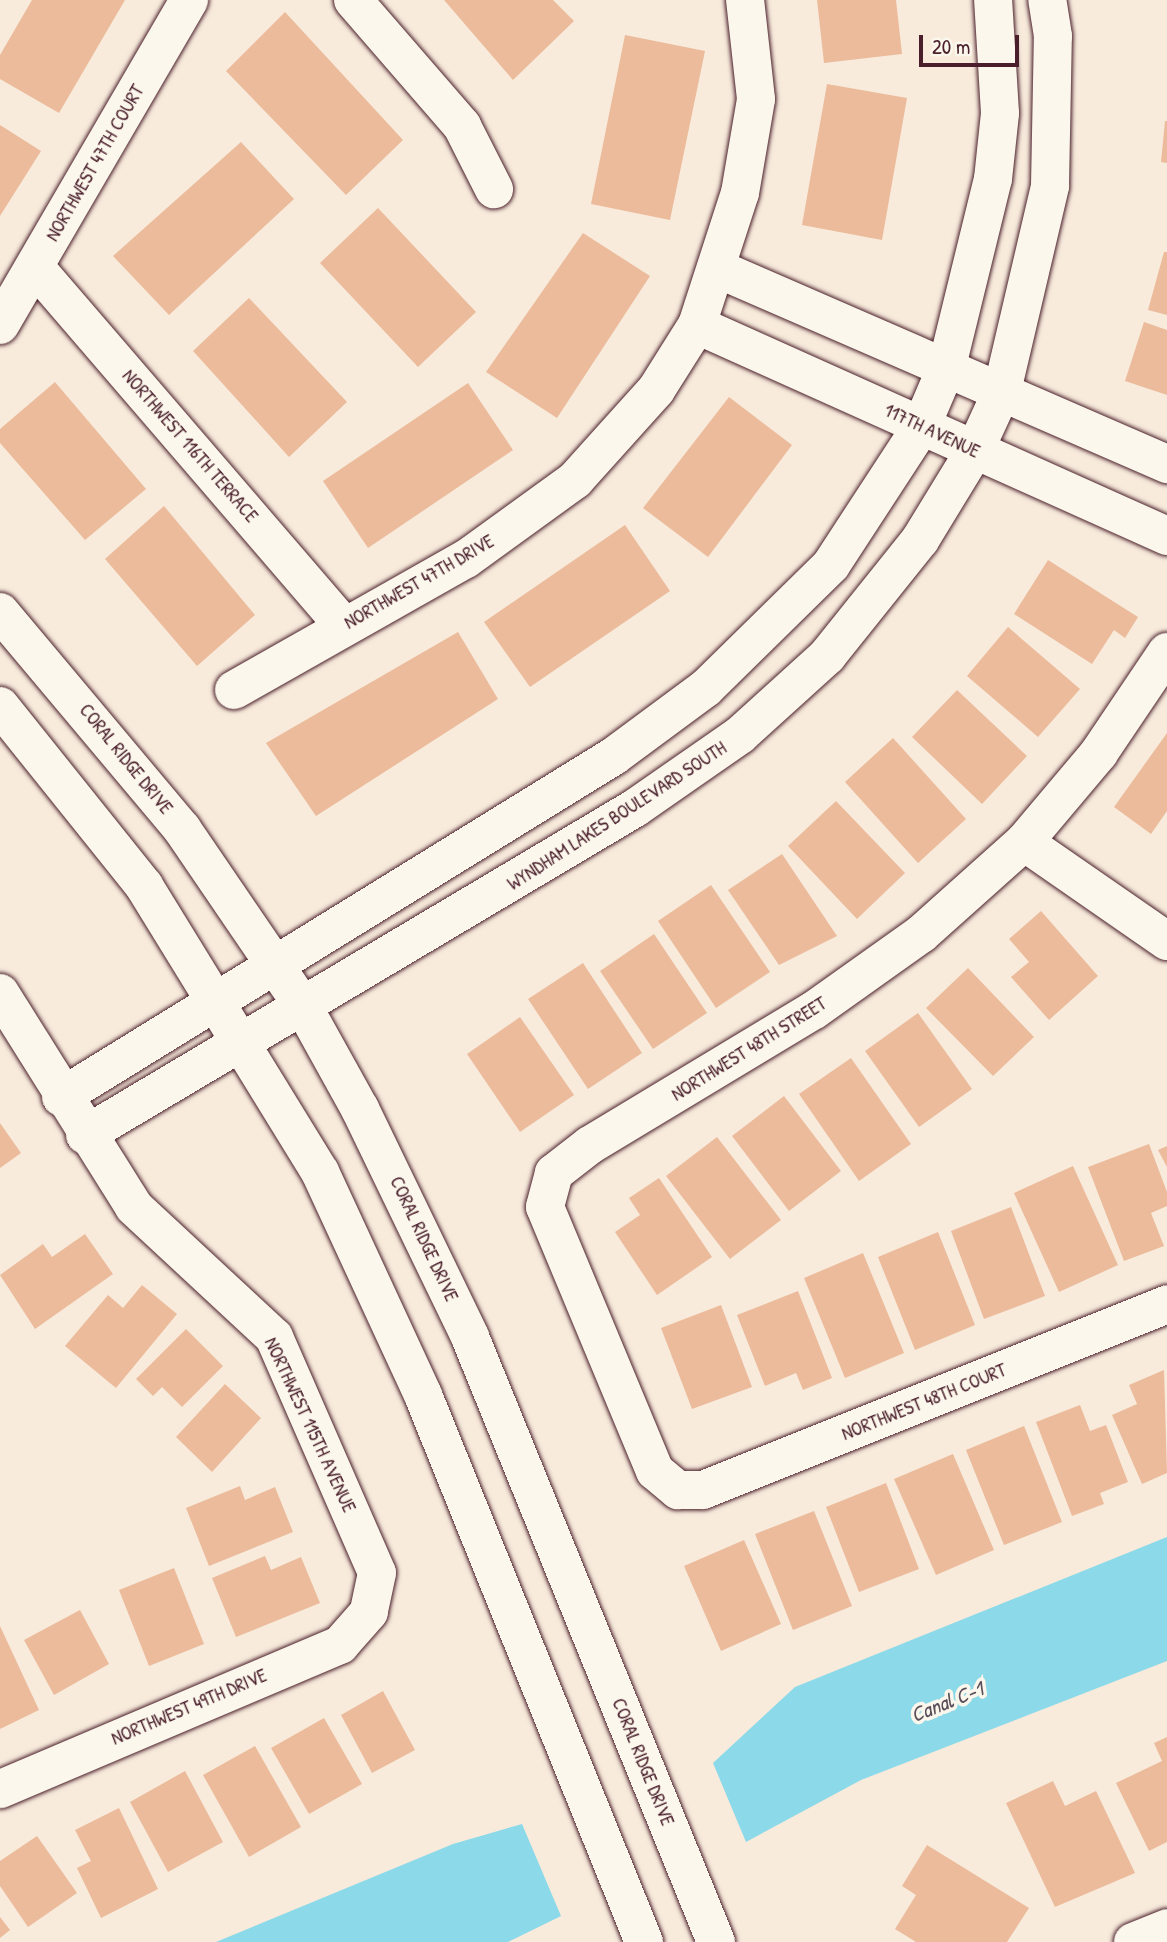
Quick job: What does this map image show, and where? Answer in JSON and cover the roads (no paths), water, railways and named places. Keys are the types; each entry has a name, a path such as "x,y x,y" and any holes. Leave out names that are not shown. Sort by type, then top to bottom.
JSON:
{"street":[{"name":"NORTHWEST 47TH COURT","path":"0,325 189,0"},
{"path":"353,0 462,126 494,189"},
{"name":"NORTHWEST 47TH DRIVE","path":"234,690 466,559 575,480 656,390 697,325 740,193 756,99 745,0"},
{"path":"61,1097 276,967 614,756 706,688 831,565 921,427 947,366 993,179 1000,113 993,0"},
{"name":"WYNDHAM LAKES BOULEVARD SOUTH","path":"244,1042 635,808 740,735 827,656 884,588 975,450 1002,391 1050,186 1054,36 1047,0"},
{"name":"NORTHWEST 116TH TERRACE","path":"35,267 344,626"},
{"path":"716,268 947,366 1167,464"},
{"name":"117TH AVENUE","path":"697,325 1167,536"},
{"name":"CORAL RIDGE DRIVE","path":"0,612 134,767 304,1008 410,1207 470,1337 716,1942"},
{"name":"NORTHWEST 48TH STREET","path":"678,1490 655,1471 545,1207 554,1173 857,980 921,934 1024,842 1099,753 1167,652"},
{"path":"0,705 136,877 220,1001 320,1172 385,1306 644,1942"},
{"path":"1024,842 1167,941"},
{"name":"NORTHWEST 115TH AVENUE","path":"0,993 61,1097 134,1207 274,1337 377,1573 369,1612"},
{"path":"85,1135 244,1042"},
{"name":"NORTHWEST 48TH COURT","path":"678,1490 703,1490 1167,1304"},
{"name":"NORTHWEST 49TH DRIVE","path":"0,1789 340,1645 369,1612"},
{"path":"1133,1942 1167,1928"}],"water":[{"name":"Canal C-1","path":"1167,1537 1167,1661 861,1780 746,1842 713,1763 795,1687"},
{"path":"522,1824 561,1916 508,1942 216,1942 453,1844"}]}
